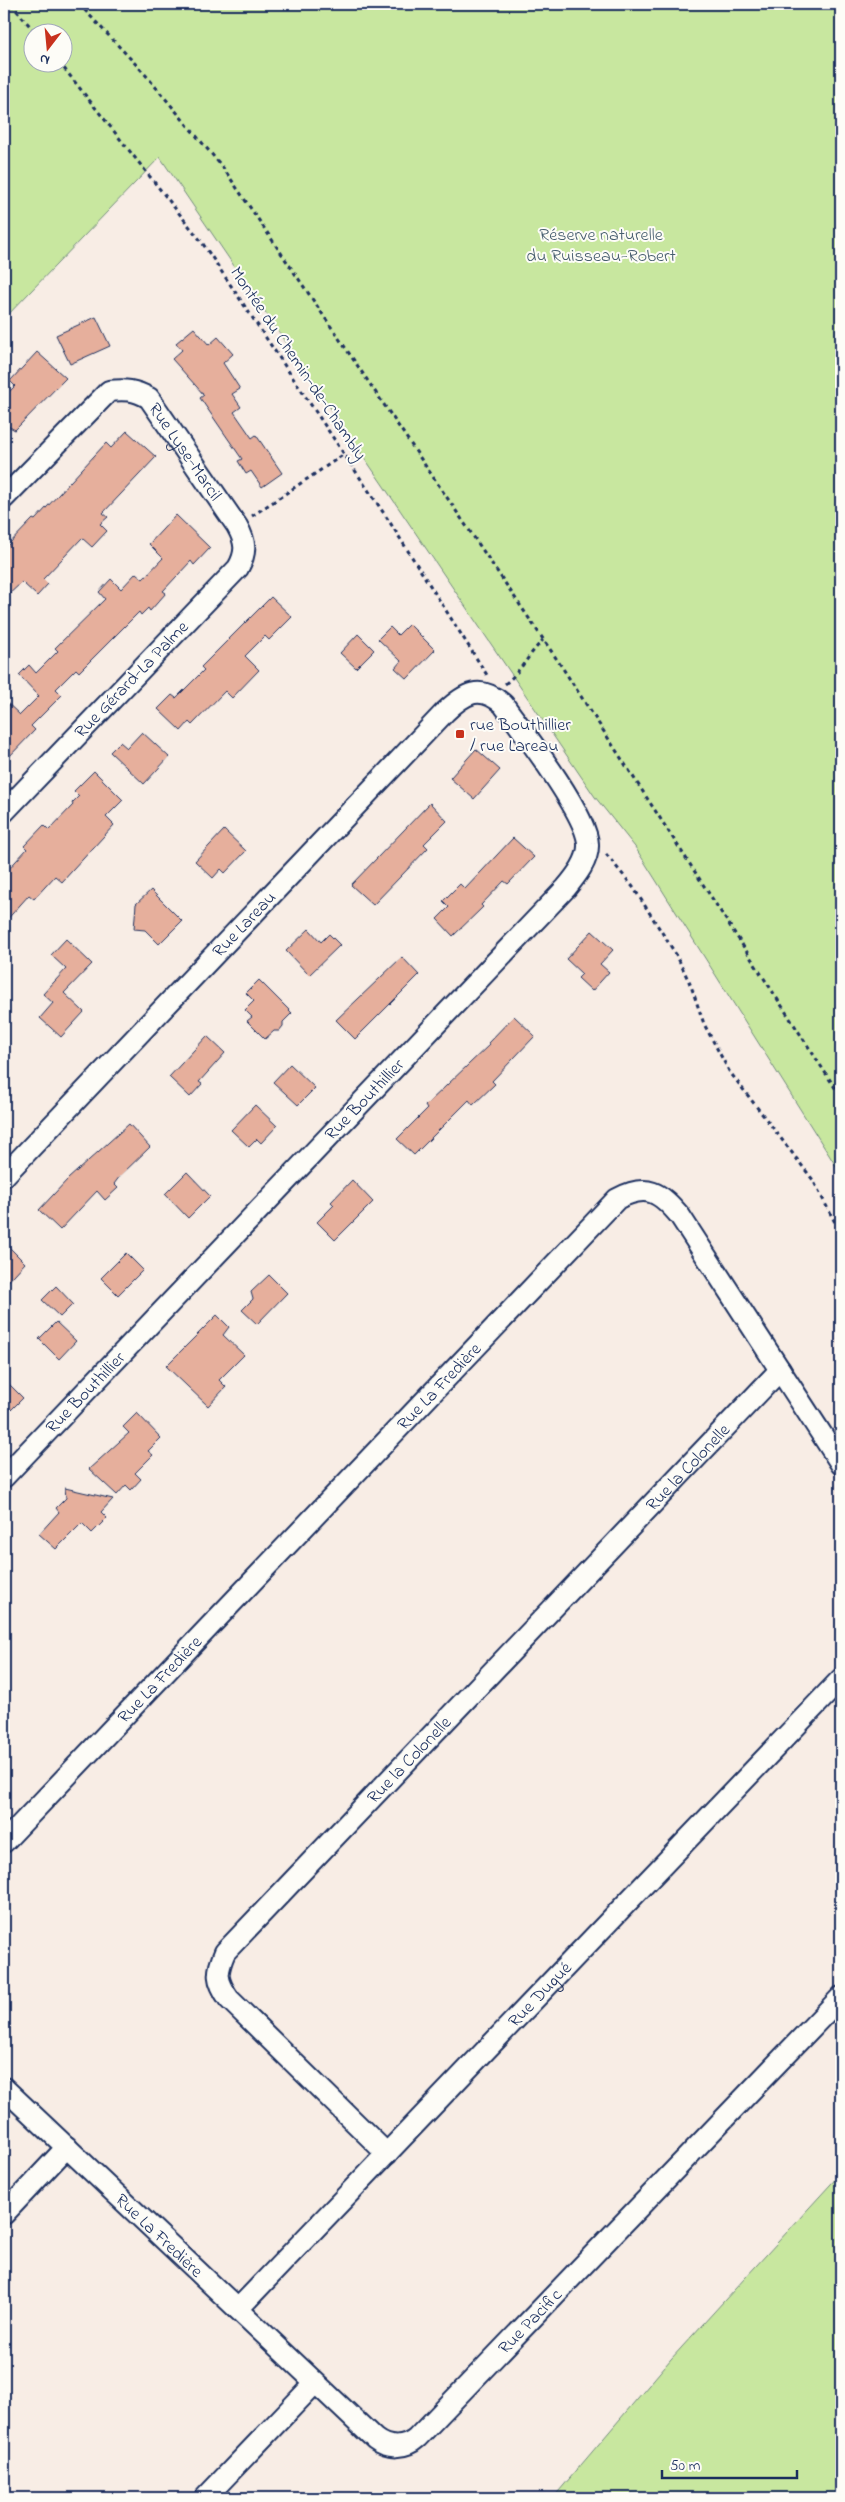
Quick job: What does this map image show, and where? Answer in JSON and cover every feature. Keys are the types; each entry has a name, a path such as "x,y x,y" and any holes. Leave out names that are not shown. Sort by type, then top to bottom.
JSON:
{"street":[{"name":"Rue Lyse-Marcil","path":"4,498 109,391 125,389 149,398 241,533"},
{"name":"Rue Gérard-La Palme","path":"4,812 238,568 245,555 241,533"},
{"name":"Rue Lareau","path":"4,1176 445,712 460,698 468,694 479,692 492,695"},
{"path":"492,695 513,718 572,803 586,827 588,846"},
{"name":"Rue Bouthillier","path":"4,1477 566,888 581,868 588,846"},
{"name":"Rue La Fredière","path":"4,1842 617,1199 632,1191 650,1191 667,1200 680,1216 841,1464"},
{"name":"Rue la Colonelle","path":"387,2154 228,1999 220,1986 217,1969 225,1952 780,1370"},
{"name":"Rue Dugué","path":"238,2309 841,1679"},
{"name":"Rue Pacific","path":"315,2382 379,2442 399,2447 413,2441 841,1997"},
{"name":"Rue La Fredière","path":"4,2088 315,2382"},
{"path":"4,2214 67,2148"},
{"path":"205,2498 315,2382"}],"path":[{"path":"11,4 26,22"},
{"path":"79,4 144,73 224,169 544,640 841,1097"},
{"name":"Montée du Chemin-de-Chambly","path":"67,72 163,190 201,241 475,655 490,681 492,695"},
{"path":"241,533 343,455"},
{"path":"492,695 520,672 528,655 544,640"},
{"path":"588,846 604,850 660,926 678,956 704,1024 729,1071 813,1180 841,1234"}],"green space":[{"name":"Réserve naturelle du Ruisseau-Robert","path":"4,4 841,4 841,1174 635,847 595,797 160,157 4,319"},
{"path":"841,2173 841,2498 553,2498 671,2359"}],"building":[{"path":"96,317 110,346 70,364 56,335"},
{"path":"194,328 209,345 218,337 233,354 223,363 240,389 232,394 241,407 234,412 252,438 256,435 282,473 262,487 251,471 246,474 238,461 242,459 200,398 204,395 172,359 182,350 176,343"},
{"path":"37,352 66,378 15,430 4,424 4,397 15,386 10,381"},
{"path":"127,431 156,457 103,513 108,517 100,524 107,531 92,547 82,538 43,579 48,584 37,596 22,582 4,599 4,549 33,519 35,520 106,443 111,448"},
{"path":"176,515 210,548 194,565 191,561 163,591 166,593 150,611 148,608 141,615 139,612 79,672 76,669 56,689 62,695 31,726 35,730 4,762 4,700 20,715 39,696 19,675 29,665 36,673 58,651 55,648 105,599 99,592 111,579 121,589 136,573 143,579 163,558 149,544"},
{"path":"271,597 292,617 269,640 265,636 245,656 259,670 232,698 225,691 192,725 189,722 181,731 158,709 172,695 176,698 204,670 201,667"},
{"path":"409,624 435,650 407,679 395,668 401,661 378,639 390,627 398,635"},
{"path":"358,634 374,650 356,668 340,653"},
{"path":"142,732 169,757 144,784 110,752 120,742 127,748"},
{"path":"476,749 500,770 474,799 450,778"},
{"path":"94,771 123,800 106,817 114,825 62,882 55,876 34,899 29,895 4,923 4,874 27,849 24,846 44,825 49,830 73,805 72,803 79,796 74,791"},
{"path":"430,803 447,821 424,844 428,848 373,905 351,885"},
{"path":"224,830 246,851 225,873 221,869 213,878 195,861"},
{"path":"513,838 534,857 508,884 504,881 481,905 483,907 453,936 437,919 449,907 443,901 460,884 465,889"},
{"path":"151,890 182,921 159,944 145,930 134,929 136,904"},
{"path":"309,929 321,942 329,934 340,945 309,975 286,951"},
{"path":"592,931 613,950 600,964 609,972 592,991 578,978 582,974 566,959"},
{"path":"66,939 92,964 64,993 84,1012 61,1037 40,1018 53,1003 43,994 66,969 51,955"},
{"path":"402,957 419,975 355,1039 336,1020"},
{"path":"259,980 292,1013 283,1022 283,1026 279,1031 274,1031 265,1039 247,1021 252,1017 245,1010 254,1001 246,993"},
{"path":"514,1016 535,1036 492,1081 495,1084 473,1105 469,1100 414,1155 397,1139 427,1109 425,1106 490,1044 488,1043"},
{"path":"207,1036 225,1053 199,1082 202,1084 190,1097 169,1077"},
{"path":"290,1064 315,1088 298,1105 273,1082"},
{"path":"255,1105 277,1126 261,1143 257,1139 249,1147 231,1130"},
{"path":"129,1124 150,1147 120,1176 114,1184 118,1188 105,1200 97,1191 60,1230 39,1210 68,1179"},
{"path":"187,1172 210,1196 188,1218 165,1194"},
{"path":"352,1180 373,1202 335,1240 317,1222 334,1205 331,1202"},
{"path":"4,1242 25,1263 4,1286"},
{"path":"126,1253 143,1270 118,1295 101,1278"},
{"path":"269,1275 287,1293 257,1324 242,1310 253,1299 251,1292"},
{"path":"56,1286 73,1304 60,1317 42,1300"},
{"path":"217,1315 229,1327 223,1335 244,1355 219,1380 226,1387 208,1406 166,1366"},
{"path":"56,1322 76,1341 59,1359 39,1339"},
{"path":"4,1379 23,1398 4,1417"},
{"path":"137,1413 161,1438 148,1451 153,1455 135,1473 141,1479 131,1490 126,1485 117,1495 89,1469 129,1433 123,1427"},
{"path":"65,1488 113,1499 101,1512 107,1518 92,1533 82,1523 56,1549 39,1534 59,1512 56,1508 66,1498"}],"place":[{"name":"rue Bouthillier / rue Lareau","path":"460,734"}]}
